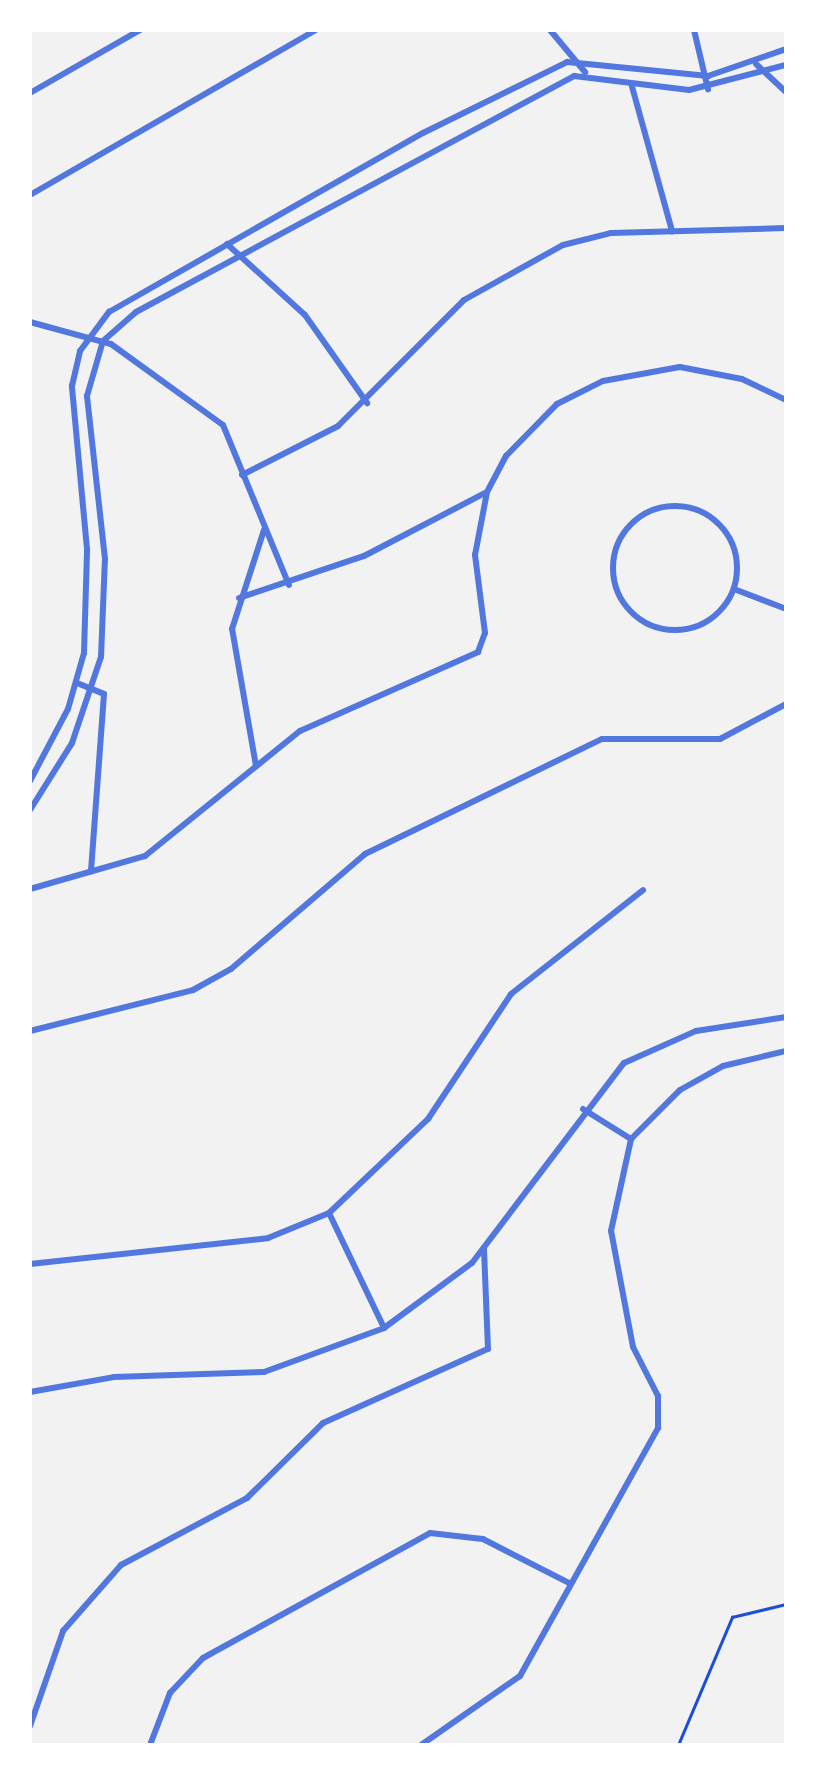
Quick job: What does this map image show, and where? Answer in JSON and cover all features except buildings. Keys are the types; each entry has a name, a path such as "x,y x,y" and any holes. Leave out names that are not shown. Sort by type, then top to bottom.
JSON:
{"street":[{"path":"30,94 140,30"},
{"path":"30,195 316,30"},
{"path":"550,30 582,60 585,72"},
{"path":"694,30 708,76 708,89"},
{"path":"30,781 78,682 87,566 71,405 87,338 136,292 423,133 582,60 708,76 756,64 786,49"},
{"path":"756,64 762,76 786,92"},
{"path":"30,810 95,685 105,559 88,396 104,340 136,312 585,72 631,83 708,89 762,76 786,65"},
{"path":"631,83 672,231"},
{"path":"242,475 311,444 366,402 485,286 584,238 786,228"},
{"path":"227,243 236,258 305,315 366,402"},
{"path":"30,322 104,340 223,425 289,585"},
{"path":"30,889 161,846 318,720 478,652 485,633 475,555 486,492 535,424 603,381 680,368 742,379 786,400"},
{"path":"239,598 289,585 486,492"},
{"path":"658,508 696,509 727,533 734,590 707,623 664,630 628,609 612,569 616,547 658,508"},
{"path":"256,766 233,644 239,598 264,530"},
{"path":"734,590 786,609"},
{"path":"78,682 95,685 104,694 91,872"},
{"path":"30,1031 193,990 231,969 364,854 500,796 602,740 720,739 786,704"},
{"path":"30,1264 268,1238 329,1213 428,1120 511,994 643,890"},
{"path":"30,1392 114,1377 264,1372 384,1328 418,1310 484,1248 583,1108 652,1045 786,1018"},
{"path":"421,1745 520,1676 661,1410 633,1347 614,1262 612,1197 631,1140 680,1090 723,1066 786,1051"},
{"path":"583,1108 631,1140"},
{"path":"329,1213 384,1328"},
{"path":"30,1726 63,1631 121,1565 248,1498 278,1458 323,1423 488,1349 484,1248"},
{"path":"150,1745 170,1693 202,1658 430,1533 483,1539 569,1583"}],"path":[{"path":"678,1745 732,1617 786,1604"}]}
